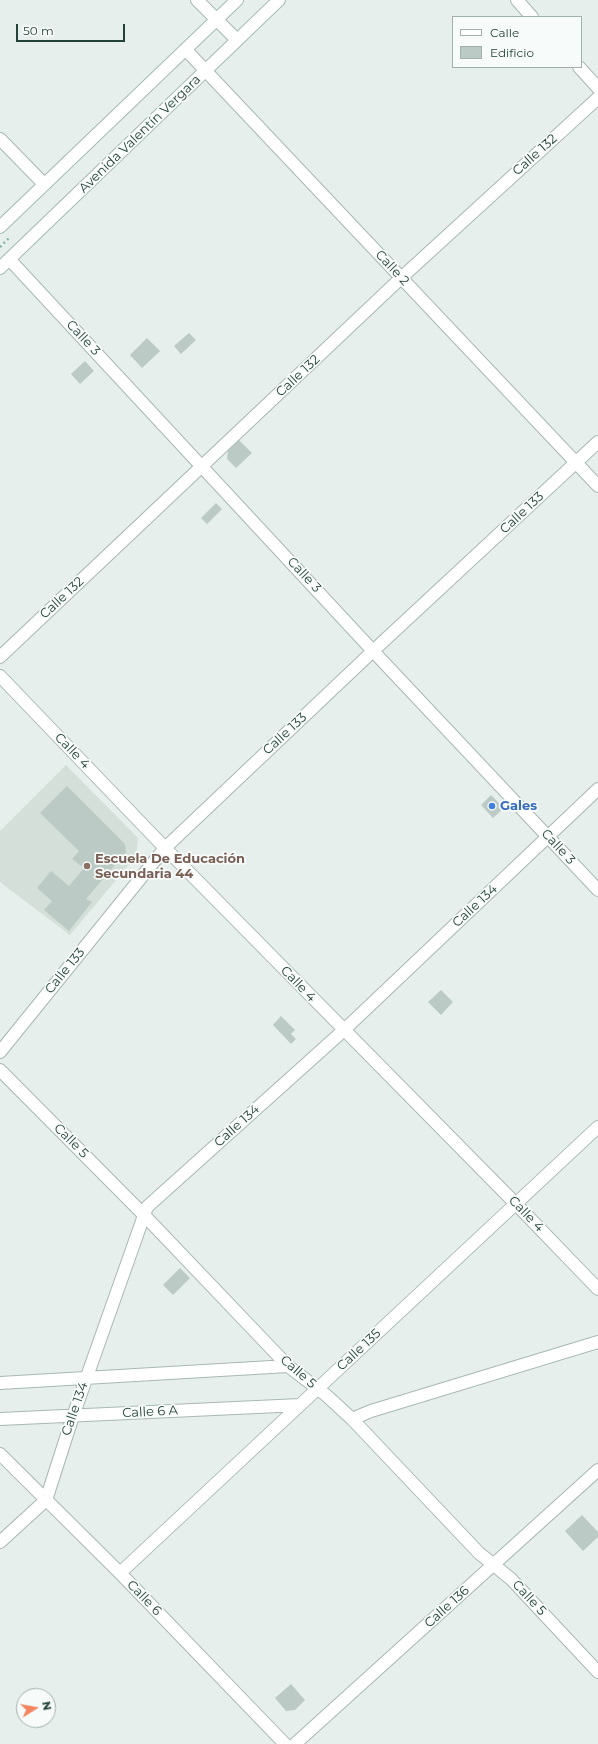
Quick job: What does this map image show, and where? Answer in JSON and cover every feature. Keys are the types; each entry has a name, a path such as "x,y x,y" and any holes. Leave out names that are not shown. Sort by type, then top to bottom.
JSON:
{"street":[{"path":"197,0 237,40"},
{"path":"0,227 237,0"},
{"name":"Avenida Valentín Vergara","path":"0,268 279,0"},
{"path":"517,0 531,16"},
{"name":"Calle 2","path":"186,50 598,486"},
{"path":"580,68 598,88"},
{"name":"Calle 132","path":"0,657 401,278 598,98"},
{"path":"0,139 44,184"},
{"name":"Calle 3","path":"10,260 203,466 373,651 598,890"},
{"name":"Calle 133","path":"0,1052 165,848 373,651 598,442"},
{"name":"Calle 4","path":"0,676 165,848 598,1289"},
{"name":"Calle 134","path":"0,1542 46,1500 73,1416 143,1214 147,1207 344,1030 598,789"},
{"name":"Calle 5","path":"0,1070 143,1214 288,1366 352,1419 479,1553 511,1579 598,1672"},
{"name":"Calle 135","path":"120,1573 598,1127"},
{"path":"352,1419 371,1411 598,1342"},
{"path":"0,1383 288,1366"},
{"name":"Calle 6 A","path":"0,1419 300,1405"},
{"name":"Calle 6","path":"0,1454 120,1573 285,1744"},
{"name":"Calle 136","path":"295,1744 598,1470"}],"shaded area":[{"path":"66,765 138,838 136,856 70,935 0,882 0,831"}],"building":[{"path":"189,333 196,340 181,354 174,346"},
{"path":"147,338 160,351 142,368 130,355"},
{"path":"85,361 94,371 80,384 71,374"},
{"path":"239,440 252,453 236,468 227,459 228,451"},
{"path":"216,503 222,509 207,524 201,518"},
{"path":"67,786 125,844 126,852 86,899 92,902 69,931 44,910 52,901 37,888 51,871 69,886 84,868 72,859 79,851 40,813"},
{"name":"Gales","path":"491,795 504,808 493,818 481,805"},
{"path":"441,990 453,1002 441,1015 428,1002"},
{"path":"281,1016 295,1030 291,1034 296,1039 291,1044 273,1025"},
{"path":"180,1268 190,1278 173,1295 163,1285"},
{"path":"582,1515 598,1532 598,1537 583,1551 565,1531"},
{"path":"291,1684 305,1700 295,1710 286,1711 275,1698"}],"place":[{"name":"Gales","path":"492,806"},
{"name":"Escuela De Educación Secundaria 44","path":"87,866"}]}
